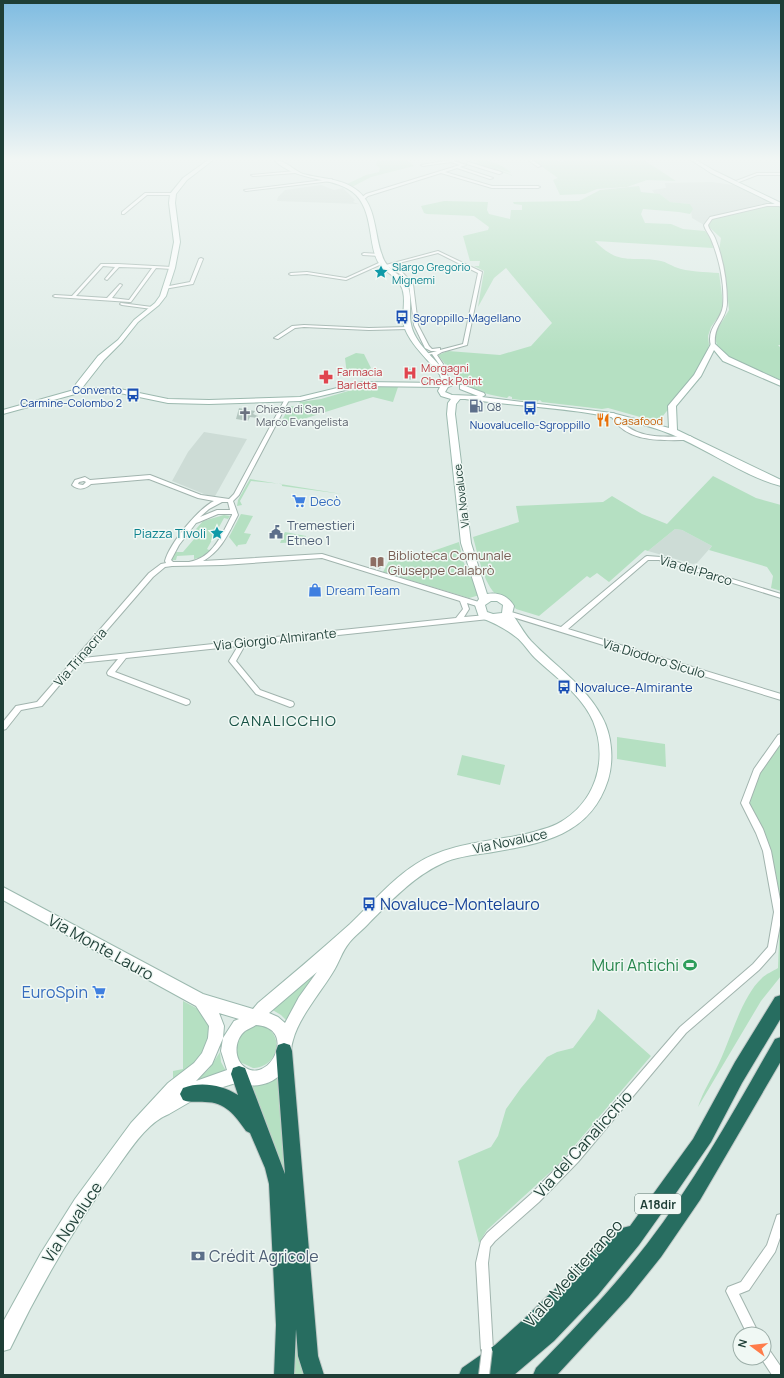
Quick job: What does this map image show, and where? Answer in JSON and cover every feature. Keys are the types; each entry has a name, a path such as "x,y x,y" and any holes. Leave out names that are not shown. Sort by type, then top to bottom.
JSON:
{"highway":[{"name":"Viale Mediterraneo","path":"497,1375 525,1355 564,1319 610,1268 646,1221 698,1146 721,1108 740,1069 781,1004"},
{"path":"285,1045 308,1356 314,1375"},
{"name":"A18dir","path":"543,1375 580,1338 634,1277 680,1213 737,1122 781,1045"},
{"path":"239,1074 258,1133 274,1167 279,1191 286,1325 284,1375"},
{"path":"189,1094 216,1093 231,1099 258,1133"},
{"path":"469,1375 517,1340 560,1299 590,1267 646,1221"}],"main road":[{"path":"78,391 79,386 101,358 124,336 136,320 160,300 172,268 177,242 175,224"},
{"path":"372,224 380,255 385,265 402,281 405,287 408,328 425,347 428,354 444,375 440,381 432,385"},
{"path":"673,431 672,406 697,376 713,345 726,359 781,384"},
{"path":"437,365 466,392 452,403 451,414"},
{"name":"Via Novaluce","path":"444,375 445,389 451,414 466,543 478,577 483,611"},
{"path":"3,412 78,391 92,389 115,390 168,401 184,402 287,400 315,397 362,384 432,385 445,389 448,396 613,415 642,421 690,438 739,465 781,483"},
{"path":"414,385 445,389 462,387 480,395 500,401"},
{"path":"478,577 495,597 505,601 508,611 521,636"},
{"path":"483,611 495,597"},
{"path":"483,611 498,618 508,611"},
{"path":"483,611 508,626 521,636"},
{"name":"Via Novaluce","path":"343,940 395,887 424,866 442,856 545,835 562,828 575,820 595,799 602,785 606,769 604,735 596,715 580,693 521,636"},
{"name":"Via Monte Lauro","path":"3,892 200,1000"},
{"path":"343,940 329,966 304,1002 278,1065 267,1075 252,1079 239,1074 229,1060 228,1051 230,1041 240,1025 255,1018 263,1008 343,940"},
{"path":"200,1000 220,1007 239,1010 255,1018 271,1020 282,1031 285,1045"},
{"path":"155,1112 174,1089 204,1064 214,1045 218,1025 212,1012 200,1000"},
{"path":"155,1112 204,1085 239,1074"},
{"name":"Via Novaluce","path":"3,1342 21,1304 66,1227 138,1128 155,1112"}],"street":[{"path":"706,224 713,239 722,273 725,303 724,313 712,331 713,345"},
{"path":"291,274 307,273 346,279 389,263 438,252 480,272 465,345 431,350 425,347 416,325 411,284 401,273 385,265"},
{"path":"364,254 380,255"},
{"path":"165,288 192,283 201,259"},
{"path":"73,297 101,266 172,268"},
{"path":"107,279 118,266"},
{"path":"55,296 130,300 154,268"},
{"path":"109,299 120,285"},
{"path":"92,302 152,308"},
{"path":"276,338 294,327 304,326 369,329 408,328"},
{"path":"428,354 454,347"},
{"path":"437,365 441,364 434,355 444,350"},
{"path":"192,563 204,559 216,550 235,515 231,500 287,400"},
{"path":"613,415 618,424 635,433 670,439 690,438"},
{"path":"89,482 150,477 200,497 231,500"},
{"path":"200,497 206,502 205,510"},
{"path":"172,564 167,559 172,550 205,510 222,500"},
{"path":"193,524 203,517 217,512 234,512"},
{"path":"151,575 165,556 172,550"},
{"path":"216,550 220,557 234,561"},
{"path":"151,575 163,565 223,563 234,561 322,556 463,601 483,611"},
{"name":"Via del Parco","path":"563,629 647,558 659,558 781,596"},
{"name":"Via Trinacria","path":"3,727 19,708 39,704 151,575"},
{"path":"459,619 466,609 463,601"},
{"name":"Via Giorgio Almirante","path":"76,662 459,619 483,611"},
{"name":"Via Diodoro Siculo","path":"508,611 781,697"},
{"path":"244,642 232,661 258,692 290,704"},
{"path":"124,656 110,673 186,702"},
{"name":"Via del Canalicchio","path":"484,1375 487,1350 482,1263 485,1245 491,1237 535,1198 574,1158 683,1030 756,967 772,949 778,912 767,851 760,832 745,803 757,771 781,737"},
{"path":"749,1326 732,1291 745,1286 767,1255 781,1219"},
{"path":"772,1364 779,1375"}],"shaded area":[{"path":"204,432 247,439 214,498 172,481 188,452"},
{"path":"675,529 682,530 712,546 697,563 693,564 648,551"}],"green space":[{"path":"485,224 672,224 683,229 705,231 711,238 713,248 595,241 604,249 619,257 651,259 685,270 719,273 723,303 721,313 711,327 708,336 709,345 706,354 691,381 658,422 608,408 602,409 542,402 540,400 537,401 538,402 512,399 512,397 509,396 507,398 494,396 467,385 453,373 438,355 448,351 500,355 531,346 552,323 506,268 494,278 478,307 484,271 474,266 479,266 480,261 470,261 463,236 488,230 489,227"},
{"path":"709,224 781,224 781,345 778,345 781,348 781,380 726,357 718,348 714,335 729,310 726,280 719,251 721,238 708,226"},
{"path":"356,353 364,354 373,372 347,375 345,358"},
{"path":"362,387 398,387 393,402 373,397 278,427 290,406 297,407 300,402 321,399"},
{"path":"713,476 756,498 781,505 781,591 771,588 773,576 767,567 709,550 712,546 682,530 675,529 648,551 645,550 609,582 597,573 590,578 587,576 539,616 516,609 510,602 497,595 488,584 473,537 519,522 516,506 603,502 612,496 642,514 667,524"},
{"path":"250,479 279,484 251,481 240,501 242,505 237,506 238,500"},
{"path":"282,484 342,494 282,486"},
{"path":"241,514 253,516 244,533 251,534 246,544 238,545 237,547 229,537"},
{"path":"224,515 230,516 228,519 224,518 207,549 211,551 199,558 194,559 194,555 177,556 176,560 172,560 171,558 176,552 183,552 195,538 190,536 203,521"},
{"path":"285,532 306,536 302,542 280,543"},
{"path":"459,542 463,561 480,595 469,598 383,572 390,559 396,556 401,562"},
{"path":"617,737 665,744 666,767 617,759"},
{"path":"781,744 781,976 761,1001 698,1107 749,995 762,978 778,968 780,913 771,852 765,834 748,803 759,773"},
{"path":"462,755 505,765 500,785 457,775"},
{"path":"324,962 288,1022 281,1015 271,1009"},
{"path":"183,1001 202,1011 211,1024 206,1049 197,1061 173,1083 173,1071 183,1069"},
{"path":"598,1009 651,1056 558,1165 487,1230 479,1243 458,1161 491,1147 498,1136 506,1109 521,1088 547,1057 557,1052 573,1048 595,1019"},
{"path":"257,1024 267,1028 273,1033 276,1040 276,1048 274,1055 269,1062 262,1066 253,1068 240,1062 237,1056 236,1044 238,1039 246,1031"},
{"path":"220,1052 221,1062 226,1071 196,1081 209,1069"},
{"path":"277,1075 281,1076 305,1375 291,1375 286,1192 250,1085 263,1084"}],"building":[{"path":"409,369 417,370 413,380 405,379"},
{"name":"Chiesa di San Marco Evangelista","path":"239,408 255,411 253,414 258,416 258,418 250,417 248,421 236,419"},
{"name":"Biblioteca Comunale Giuseppe Calabrò","path":"378,557 385,558 380,569 370,565 373,558 377,559"}],"place":[{"name":"Slargo Gregorio Mignemi","path":"381,272"},
{"name":"Sgroppillo-Magellano","path":"402,317"},
{"name":"Morgagni Check Point","path":"410,373"},
{"name":"Farmacia Barletta","path":"326,377"},
{"name":"Convento Carmine-Colombo 2","path":"133,395"},
{"name":"Q8","path":"476,406"},
{"name":"Nuovalucello-Sgroppillo","path":"530,408"},
{"name":"Chiesa di San Marco Evangelista","path":"245,414"},
{"name":"Casafood","path":"603,420"},
{"name":"Decò","path":"299,501"},
{"name":"Tremestieri Etneo 1","path":"276,532"},
{"name":"Piazza Tivoli","path":"217,533"},
{"name":"Biblioteca Comunale Giuseppe Calabrò","path":"377,562"},
{"name":"Dream Team","path":"315,590"},
{"name":"Novaluce-Almirante","path":"564,687"},
{"name":"Novaluce-Montelauro","path":"369,904"},
{"name":"Muri Antichi","path":"690,965"},
{"name":"EuroSpin","path":"99,992"},
{"name":"Crédit Agricole","path":"198,1256"}],"district":[{"name":"CANALICCHIO","path":"283,720"}]}
